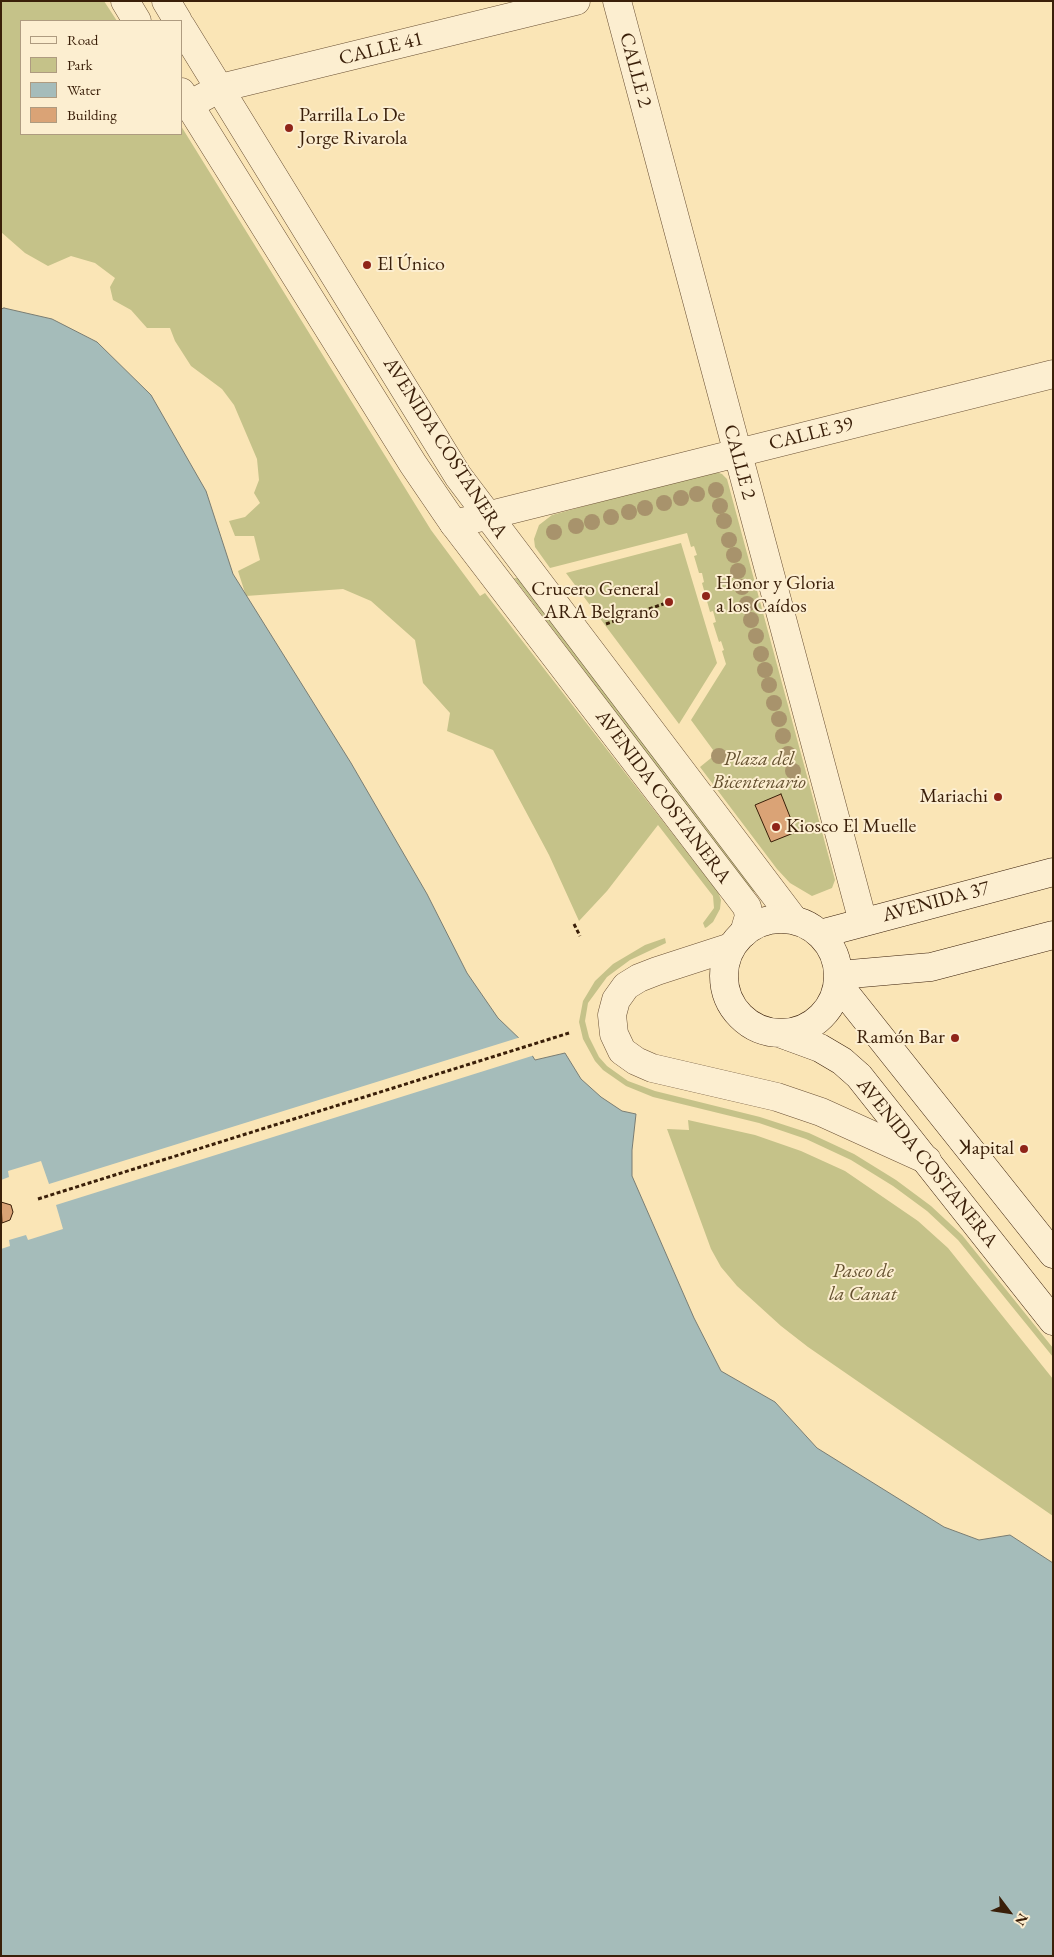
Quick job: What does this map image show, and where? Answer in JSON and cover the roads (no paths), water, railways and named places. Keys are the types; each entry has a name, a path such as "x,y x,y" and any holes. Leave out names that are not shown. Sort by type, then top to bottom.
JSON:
{"street":[{"path":"125,1 136,20"},
{"path":"166,1 177,20"},
{"name":"CALLE 41","path":"185,99 220,88 576,1"},
{"name":"CALLE 2","path":"617,1 736,453 863,922"},
{"name":"AVENIDA COSTANERA","path":"182,28 458,476 794,920"},
{"name":"AVENIDA COSTANERA","path":"185,99 412,464 454,524 747,907 749,916 738,940"},
{"name":"CALLE 39","path":"454,524 1053,374"},
{"name":"AVENIDA 37","path":"820,934 1053,872"},
{"path":"738,940 727,956 724,976 731,1004 751,1025 779,1034 798,1031 815,1022 832,1002 838,979 832,948 820,934 805,924 794,920 769,920 738,940 657,971 626,986 616,1000 612,1015 614,1034 622,1051 636,1061 652,1068 760,1092 822,1112 927,1160"},
{"path":"838,979 931,967 1053,935"},
{"name":"AVENIDA COSTANERA","path":"838,979 1053,1254"},
{"name":"AVENIDA COSTANERA","path":"779,1034 820,1048 848,1066 859,1076 1053,1321"}],"water":[{"path":"4,308 52,319 97,342 151,395 206,491 233,574 351,763 427,894 467,973 498,1018 525,1044 535,1060 565,1053 581,1079 601,1097 622,1111 636,1114 632,1150 632,1176 694,1318 721,1371 775,1402 817,1448 944,1527 979,1540 1010,1535 1053,1563 1053,1956 1,1956 1,309"}],"place":[{"name":"Parrilla Lo De Jorge Rivarola","path":"289,128"},
{"name":"El Único","path":"367,265"},
{"name":"Honor y Gloria a los Caídos","path":"706,596"},
{"name":"Crucero General ARA Belgrano","path":"669,602"},
{"name":"Mariachi","path":"998,797"},
{"name":"Kiosco El Muelle","path":"776,827"},
{"name":"Ramón Bar","path":"955,1038"},
{"name":"Ʞapital","path":"1024,1149"}],"park label":[{"name":"Plaza del Bicentenario","path":"759,772"},
{"name":"Paseo de la Canat","path":"863,1284"}]}
